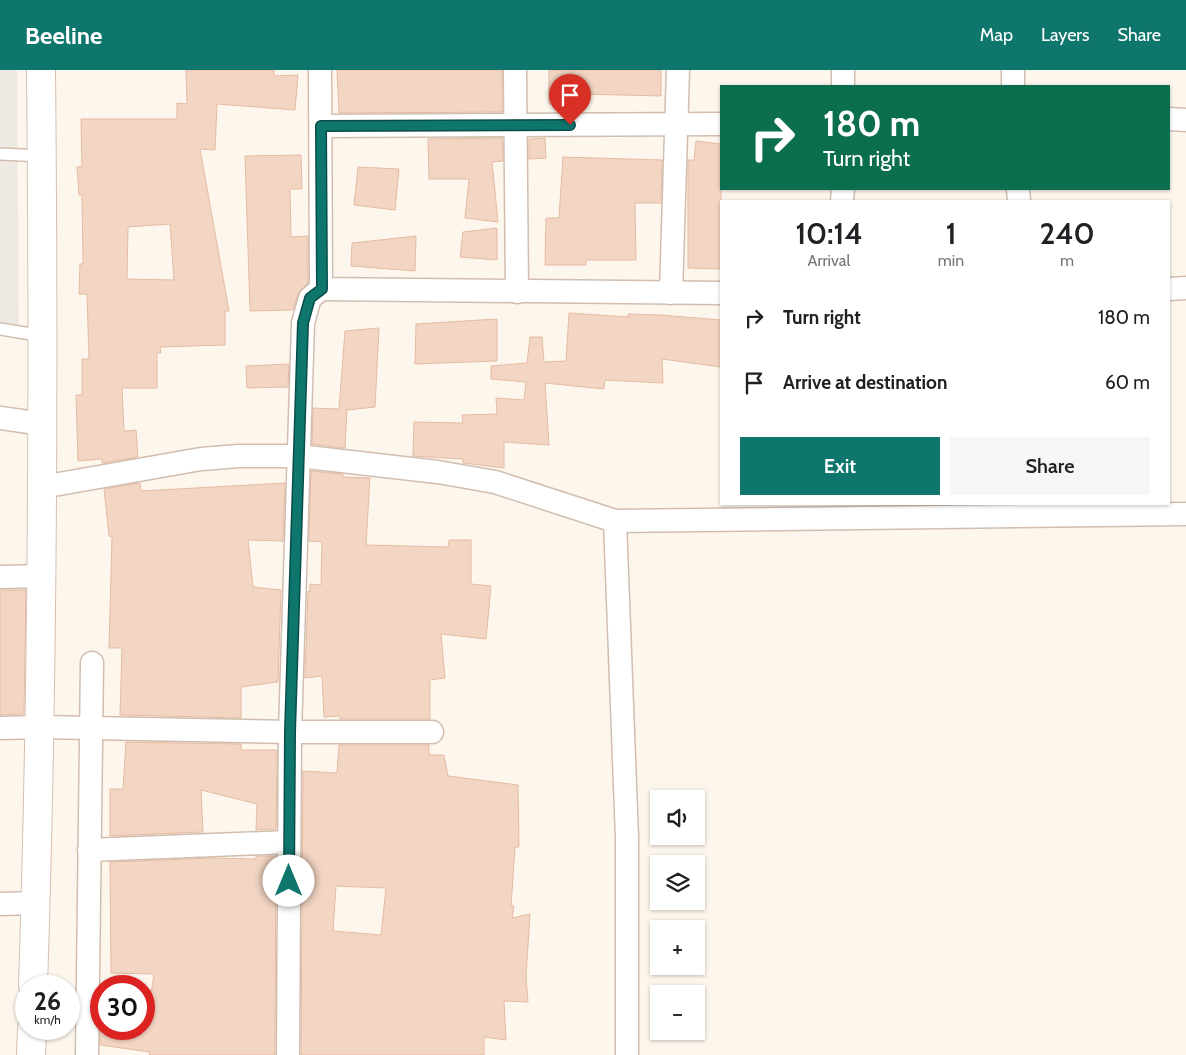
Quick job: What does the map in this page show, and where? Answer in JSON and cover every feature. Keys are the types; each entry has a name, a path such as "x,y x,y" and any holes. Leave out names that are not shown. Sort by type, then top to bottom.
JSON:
{"main road":[{"path":"33,975 41,726 43,336 41,70"},
{"path":"31,1055 32,1040"}],"street":[{"path":"320,70 322,289"},
{"path":"516,70 517,292"},
{"path":"672,293 678,70"},
{"path":"842,70 843,85"},
{"path":"1013,70 1013,85"},
{"path":"1170,119 1186,120"},
{"path":"321,126 720,124"},
{"path":"1170,289 1186,288"},
{"path":"288,1055 290,732 298,456 303,323 310,298 322,289 517,292 720,292"},
{"path":"0,418 43,424"},
{"path":"42,487 201,459 239,456 298,456 438,472 495,482 615,521 1186,514"},
{"path":"615,521 627,838 627,1055"},
{"path":"0,577 42,576"},
{"path":"87,1055 92,663"},
{"path":"0,728 41,726 290,732 432,732"},
{"path":"89,850 289,842"},
{"path":"0,904 36,903"}],"lane":[{"path":"0,154 42,156"},
{"path":"0,329 43,336"}],"shaded area":[{"path":"0,70 17,70 19,324 0,325"}],"building":[{"path":"186,70 274,70 274,76 298,75 295,110 217,104 215,150 200,149 229,311 225,311 225,345 160,347 161,353 157,353 157,388 122,388 124,431 136,430 138,457 102,463 102,459 78,461 76,395 82,395 82,359 89,359 87,294 79,294 80,264 83,264 82,195 79,195 77,167 82,167 81,119 177,119 177,103 187,104","holes":["170,224 174,280 127,279 128,227"]},
{"path":"337,70 502,70 502,112 339,113"},
{"path":"549,70 661,70 661,96 582,94 582,105 549,104"},
{"path":"502,138 503,161 492,162 498,222 465,218 469,179 429,179 428,139"},
{"path":"545,138 546,158 529,159 529,139"},
{"path":"696,141 720,144 720,269 688,268 688,160 694,160"},
{"path":"301,155 302,189 290,189 291,237 308,236 308,283 298,294 293,310 250,311 245,156"},
{"path":"563,157 662,160 661,203 635,203 636,260 586,260 586,265 545,265 546,218 559,218"},
{"path":"358,167 399,169 395,210 354,205"},
{"path":"497,228 497,260 460,257 463,232"},
{"path":"416,236 415,271 351,266 352,243"},
{"path":"569,313 628,317 628,314 660,315 720,320 720,367 662,359 663,383 605,380 604,389 545,383 549,445 504,442 504,468 463,463 463,459 413,456 414,422 463,423 462,415 497,414 496,398 524,400 526,382 491,379 491,366 527,363 530,337 542,337 544,362 566,361"},
{"path":"497,319 497,361 415,364 416,324"},
{"path":"379,328 375,407 347,410 345,448 312,444 313,408 339,409 345,331"},
{"path":"289,364 288,387 247,388 246,366"},
{"path":"311,471 343,474 343,477 370,478 366,545 448,547 449,540 471,540 471,584 491,586 486,639 441,634 445,678 430,680 430,719 340,719 340,716 324,717 322,676 305,678 308,591 310,592 310,584 321,585 322,542 309,541"},
{"path":"140,483 141,491 285,483 283,541 248,540 253,587 281,590 278,682 241,687 241,718 120,715 122,648 109,648 112,537 109,536 104,489"},
{"path":"0,590 26,590 24,714 0,715"},
{"path":"126,742 241,744 241,750 277,750 276,829 256,830 257,804 201,790 203,832 110,836 110,789 123,789"},
{"path":"339,745 429,745 429,755 444,755 448,776 518,785 519,847 515,847 511,906 514,906 512,918 530,914 526,976 528,1002 504,1001 506,1040 484,1037 484,1055 301,1055 303,771 337,773","holes":["336,886 386,888 381,935 333,931"]},
{"path":"256,856 276,856 275,1055 149,1055 150,1052 100,1045 100,1040 155,1040 155,975 111,973 110,862 214,858 256,859"}],"route":[{"path":"289,881 290,732 303,323 310,298 322,289 321,126 570,125"}]}
